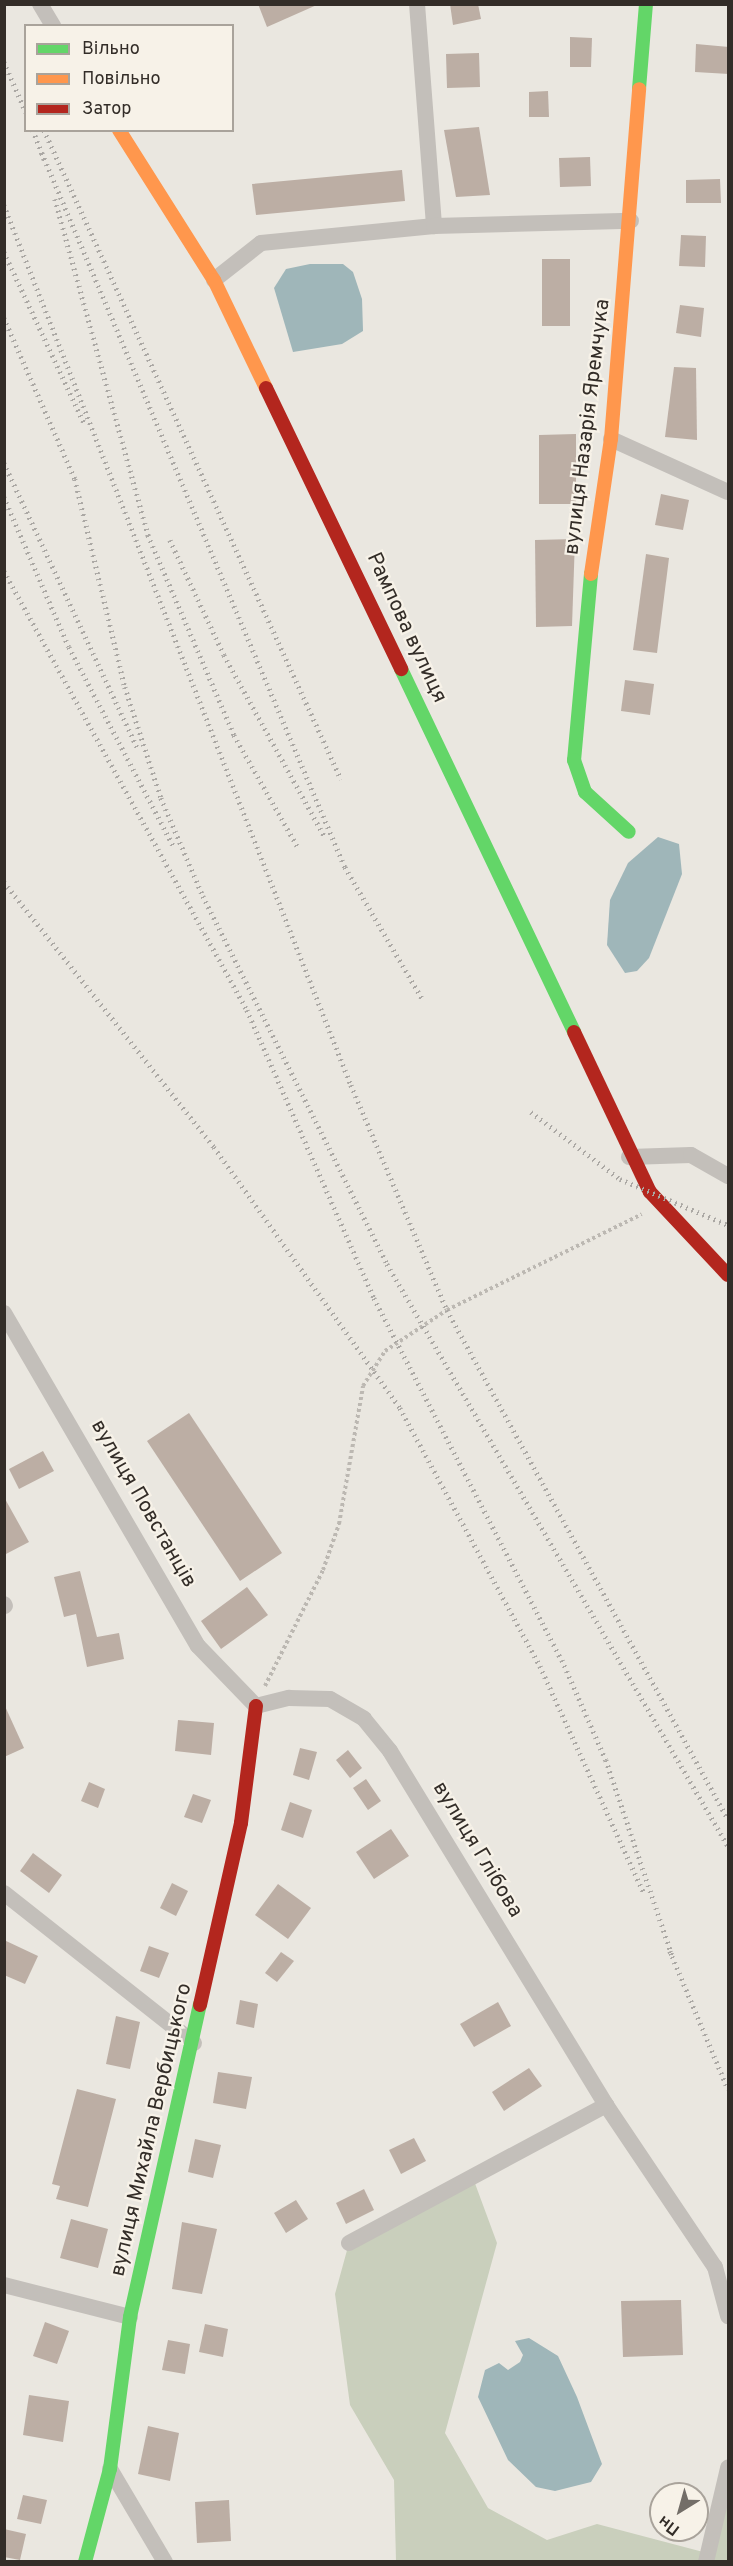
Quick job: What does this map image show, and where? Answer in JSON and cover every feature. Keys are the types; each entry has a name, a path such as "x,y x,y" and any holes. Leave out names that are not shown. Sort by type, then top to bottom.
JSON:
{"street":[{"path":"40,4 52,24"},
{"path":"417,4 434,226"},
{"name":"вулиця Назарія Яремчука","path":"629,832 585,792 574,760 593,555 611,439 631,221 646,4"},
{"name":"Рампова вулиця","path":"120,132 214,280 550,979 629,1158 650,1192 729,1275"},
{"path":"214,280 261,243 434,226 631,221"},
{"path":"611,439 729,492"},
{"path":"629,1158 691,1155 729,1176"},
{"name":"вулиця Повстанців","path":"4,1313 198,1646 256,1706"},
{"name":"вулиця Глібова","path":"256,1706 289,1698 330,1699 364,1719 390,1751 606,2105 715,2267 729,2316"},
{"name":"вулиця Михайла Вербицького","path":"85,2562 110,2469 114,2408 130,2317 194,2043 242,1822 256,1706"},
{"path":"4,1893 194,2043"},
{"path":"349,2243 606,2105"},
{"path":"4,2285 130,2317"},
{"path":"706,2562 729,2468"},
{"path":"110,2469 165,2562"}],"path":[{"path":"256,1706 323,1570 339,1524 363,1386 385,1351 447,1310 634,1219 647,1211 650,1192"}],"green space":[{"path":"473,2178 497,2243 445,2433 488,2508 547,2540 597,2524 649,2538 649,2542 665,2542 707,2553 728,2468 728,2561 396,2561 394,2480 350,2405 335,2294 349,2243"}],"water":[{"path":"310,264 343,264 353,272 362,299 363,331 342,344 293,352 274,288 286,269"},
{"path":"658,837 679,844 682,874 649,958 637,971 625,973 607,945 610,900 628,863"},
{"path":"529,2338 558,2356 577,2397 602,2464 591,2482 555,2491 536,2487 508,2460 478,2397 485,2370 499,2363 508,2370 520,2362 523,2355 515,2341"}],"building":[{"path":"258,4 319,4 267,27"},
{"path":"450,4 478,4 481,19 453,25"},
{"path":"570,37 592,38 591,67 570,67"},
{"path":"696,44 729,47 729,74 695,72"},
{"path":"479,53 480,87 447,88 446,54"},
{"path":"548,91 549,117 529,117 529,92"},
{"path":"479,127 490,195 456,197 444,130"},
{"path":"590,157 591,186 560,187 559,158"},
{"path":"402,170 405,201 256,215 252,184"},
{"path":"720,179 721,203 686,203 686,180"},
{"path":"681,235 706,236 705,267 679,266"},
{"path":"542,259 570,259 570,326 542,326"},
{"path":"680,305 704,308 701,337 676,333"},
{"path":"674,367 696,368 697,440 665,437"},
{"path":"576,434 576,504 539,504 539,435"},
{"path":"661,494 689,500 683,530 655,525"},
{"path":"575,539 572,626 536,627 535,540"},
{"path":"646,554 669,558 657,653 633,650"},
{"path":"625,680 654,684 650,715 621,711"},
{"path":"189,1413 282,1553 240,1581 147,1441"},
{"path":"43,1451 54,1471 19,1489 9,1469"},
{"path":"4,1497 29,1542 4,1555"},
{"path":"80,1571 97,1637 119,1633 124,1659 87,1667 76,1614 64,1617 54,1577"},
{"path":"247,1587 268,1615 221,1649 201,1621"},
{"path":"4,1704 24,1748 4,1757"},
{"path":"178,1720 214,1723 211,1755 175,1751"},
{"path":"300,1748 317,1752 309,1780 293,1775"},
{"path":"348,1750 362,1768 350,1778 336,1760"},
{"path":"366,1779 381,1801 368,1810 353,1788"},
{"path":"89,1782 105,1789 98,1808 81,1801"},
{"path":"193,1794 211,1800 202,1823 184,1817"},
{"path":"290,1802 312,1810 303,1838 281,1830"},
{"path":"391,1829 409,1856 374,1879 356,1852"},
{"path":"33,1853 62,1875 49,1893 20,1871"},
{"path":"172,1883 188,1891 176,1916 160,1908"},
{"path":"278,1884 311,1908 288,1939 255,1915"},
{"path":"4,1940 38,1956 25,1984 4,1975"},
{"path":"149,1946 169,1953 159,1978 140,1971"},
{"path":"281,1952 294,1961 277,1982 265,1973"},
{"path":"240,2000 258,2004 254,2028 236,2024"},
{"path":"498,2002 511,2026 474,2047 460,2024"},
{"path":"116,2016 140,2022 130,2069 106,2064"},
{"path":"529,2068 542,2086 504,2111 492,2092"},
{"path":"218,2072 252,2077 246,2109 213,2103"},
{"path":"77,2089 116,2099 88,2207 56,2199 60,2186 52,2184"},
{"path":"414,2138 426,2161 401,2174 389,2150"},
{"path":"195,2139 221,2145 213,2178 188,2172"},
{"path":"364,2189 374,2210 346,2224 336,2203"},
{"path":"296,2200 308,2219 286,2233 274,2213"},
{"path":"71,2219 108,2229 98,2268 60,2258"},
{"path":"182,2222 217,2229 202,2294 172,2289"},
{"path":"681,2300 683,2355 623,2357 621,2301"},
{"path":"45,2322 69,2331 57,2364 33,2356"},
{"path":"205,2324 228,2329 223,2357 199,2352"},
{"path":"168,2340 190,2344 185,2374 162,2370"},
{"path":"29,2395 69,2401 63,2442 23,2435"},
{"path":"148,2426 179,2433 170,2481 138,2474"},
{"path":"23,2495 47,2500 41,2524 17,2519"},
{"path":"229,2500 231,2541 197,2543 195,2502"},
{"path":"4,2529 26,2534 20,2560 4,2557"}],"railway":[{"path":"4,62 24,107"},
{"path":"34,132 45,161"},
{"path":"45,132 341,779"},
{"path":"42,153 345,867 423,1000"},
{"path":"55,199 148,535 234,735 298,847"},
{"path":"4,205 351,1085 447,1310 728,1819"},
{"path":"4,252 84,423"},
{"path":"4,318 75,479 125,687 161,798 203,896 387,1264 728,1846"},
{"path":"4,463 137,747"},
{"path":"4,497 69,647 174,847"},
{"path":"170,540 224,655 325,837"},
{"path":"4,571 247,1010 374,1298 562,1660 606,1760 673,1958"},
{"path":"4,882 214,1147 400,1408 540,1666 644,1893"},
{"path":"531,1112 620,1179 728,1225"},
{"path":"670,1951 728,2089"}],"traffic: fast":[{"path":"639,89 646,4"},
{"path":"591,574 574,760 585,792 629,832"},
{"path":"401,669 574,1032"},
{"path":"85,2562 110,2469 130,2317 200,2005"}],"traffic: slow":[{"path":"591,574 611,439 639,89"},
{"path":"120,132 214,280 266,388"}],"traffic: jam":[{"path":"266,388 401,669"},
{"path":"574,1032 650,1192 728,1275"},
{"path":"200,2005 241,1823 256,1706"}]}
